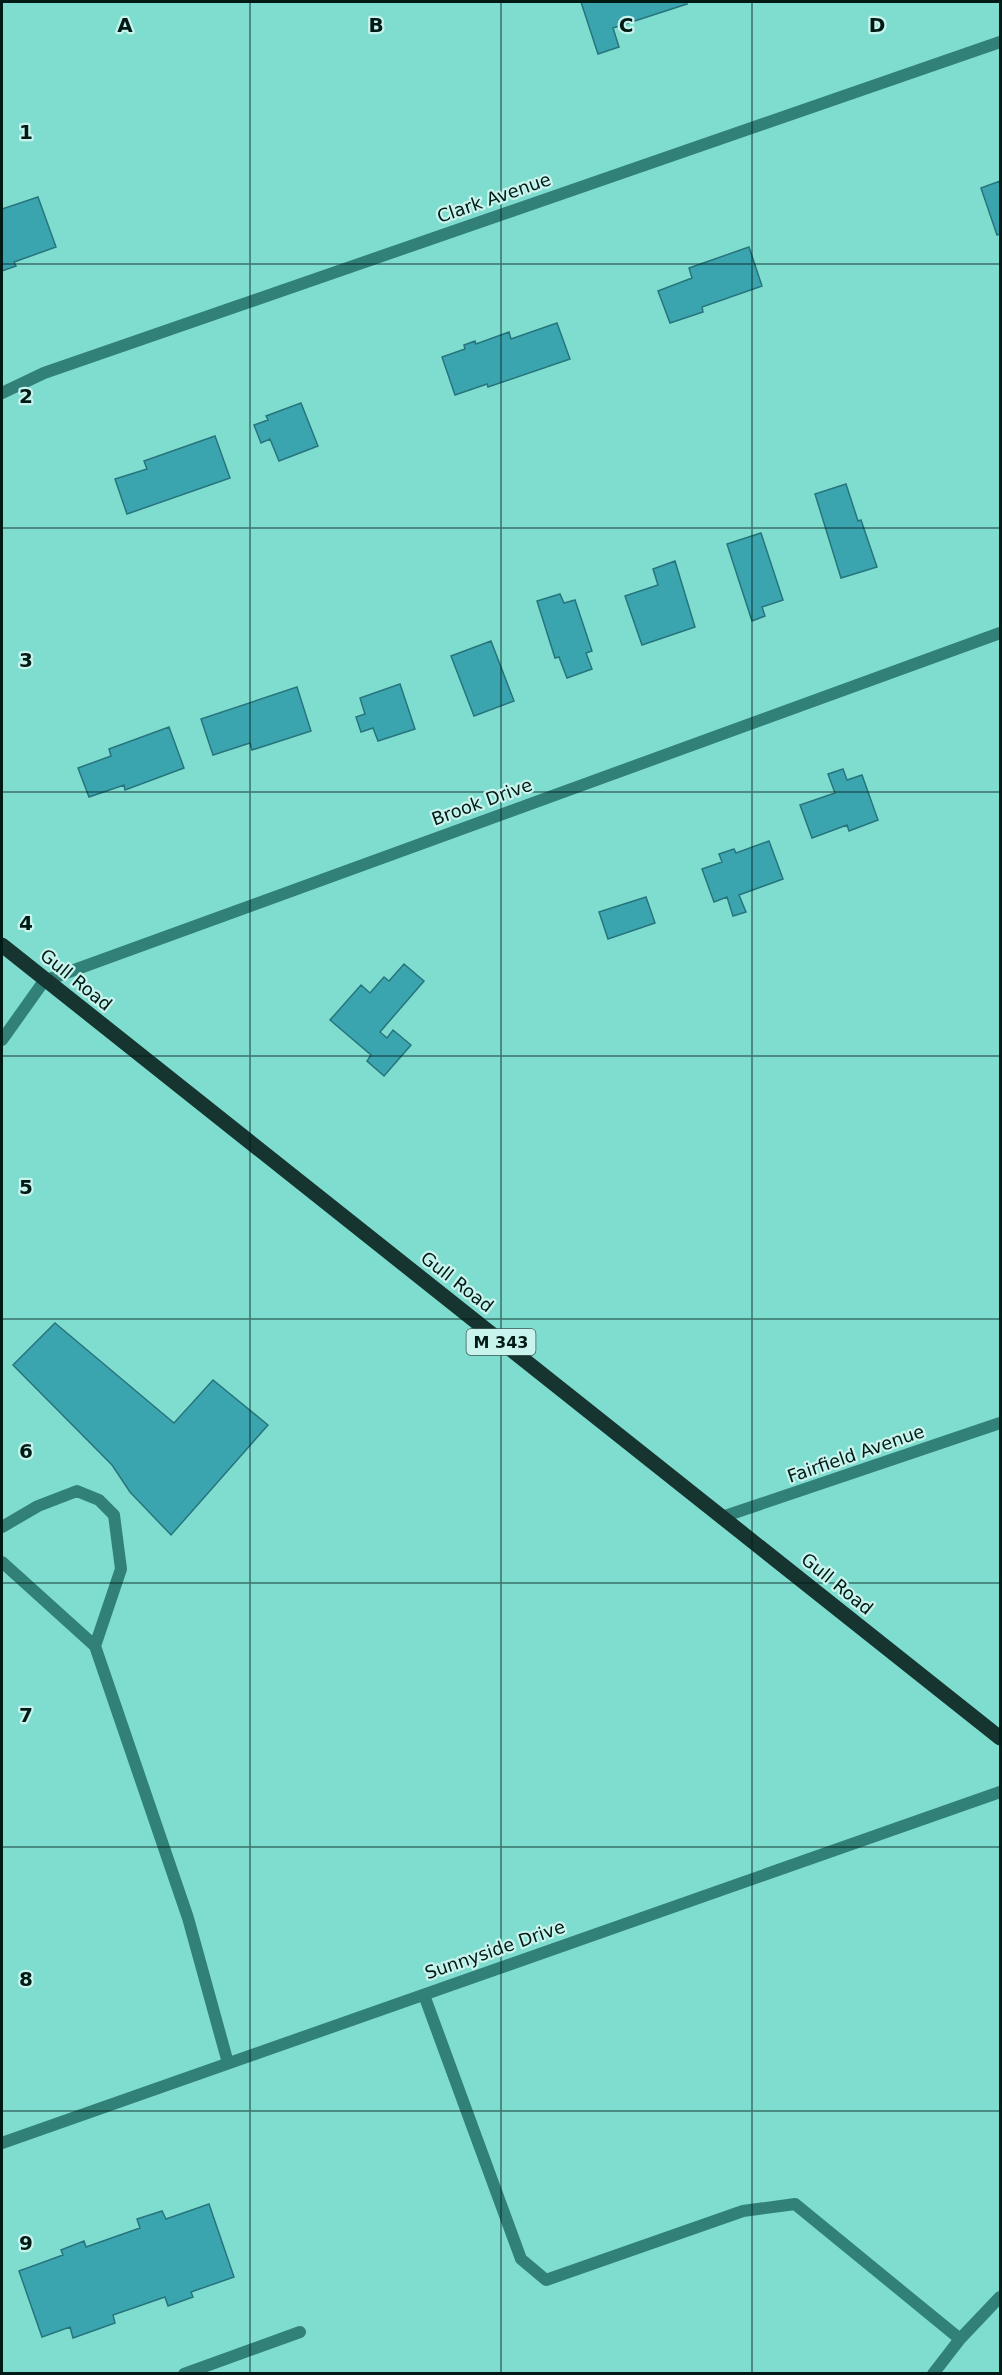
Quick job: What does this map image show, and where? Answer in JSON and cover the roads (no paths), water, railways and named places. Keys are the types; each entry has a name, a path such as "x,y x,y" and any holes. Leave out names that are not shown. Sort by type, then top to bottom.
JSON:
{"main road":[{"name":"Gull Road","path":"2,945 44,981 1000,1738"}],"street":[{"name":"Clark Avenue","path":"2,393 44,373 1000,42"},
{"name":"Brook Drive","path":"44,981 1000,633"},
{"path":"2,1040 44,981"},
{"name":"Fairfield Avenue","path":"722,1517 1000,1423"},
{"path":"2,1527 38,1506 77,1491 99,1500 114,1515 121,1569 95,1646"},
{"path":"2,1562 95,1646 188,1918 228,2063"},
{"name":"Sunnyside Drive","path":"2,2143 1000,1792"},
{"path":"424,1995 521,2259 546,2280 743,2211 795,2204 960,2339"},
{"path":"933,2373 960,2339 1000,2296"},
{"path":"184,2373 300,2332"}]}
